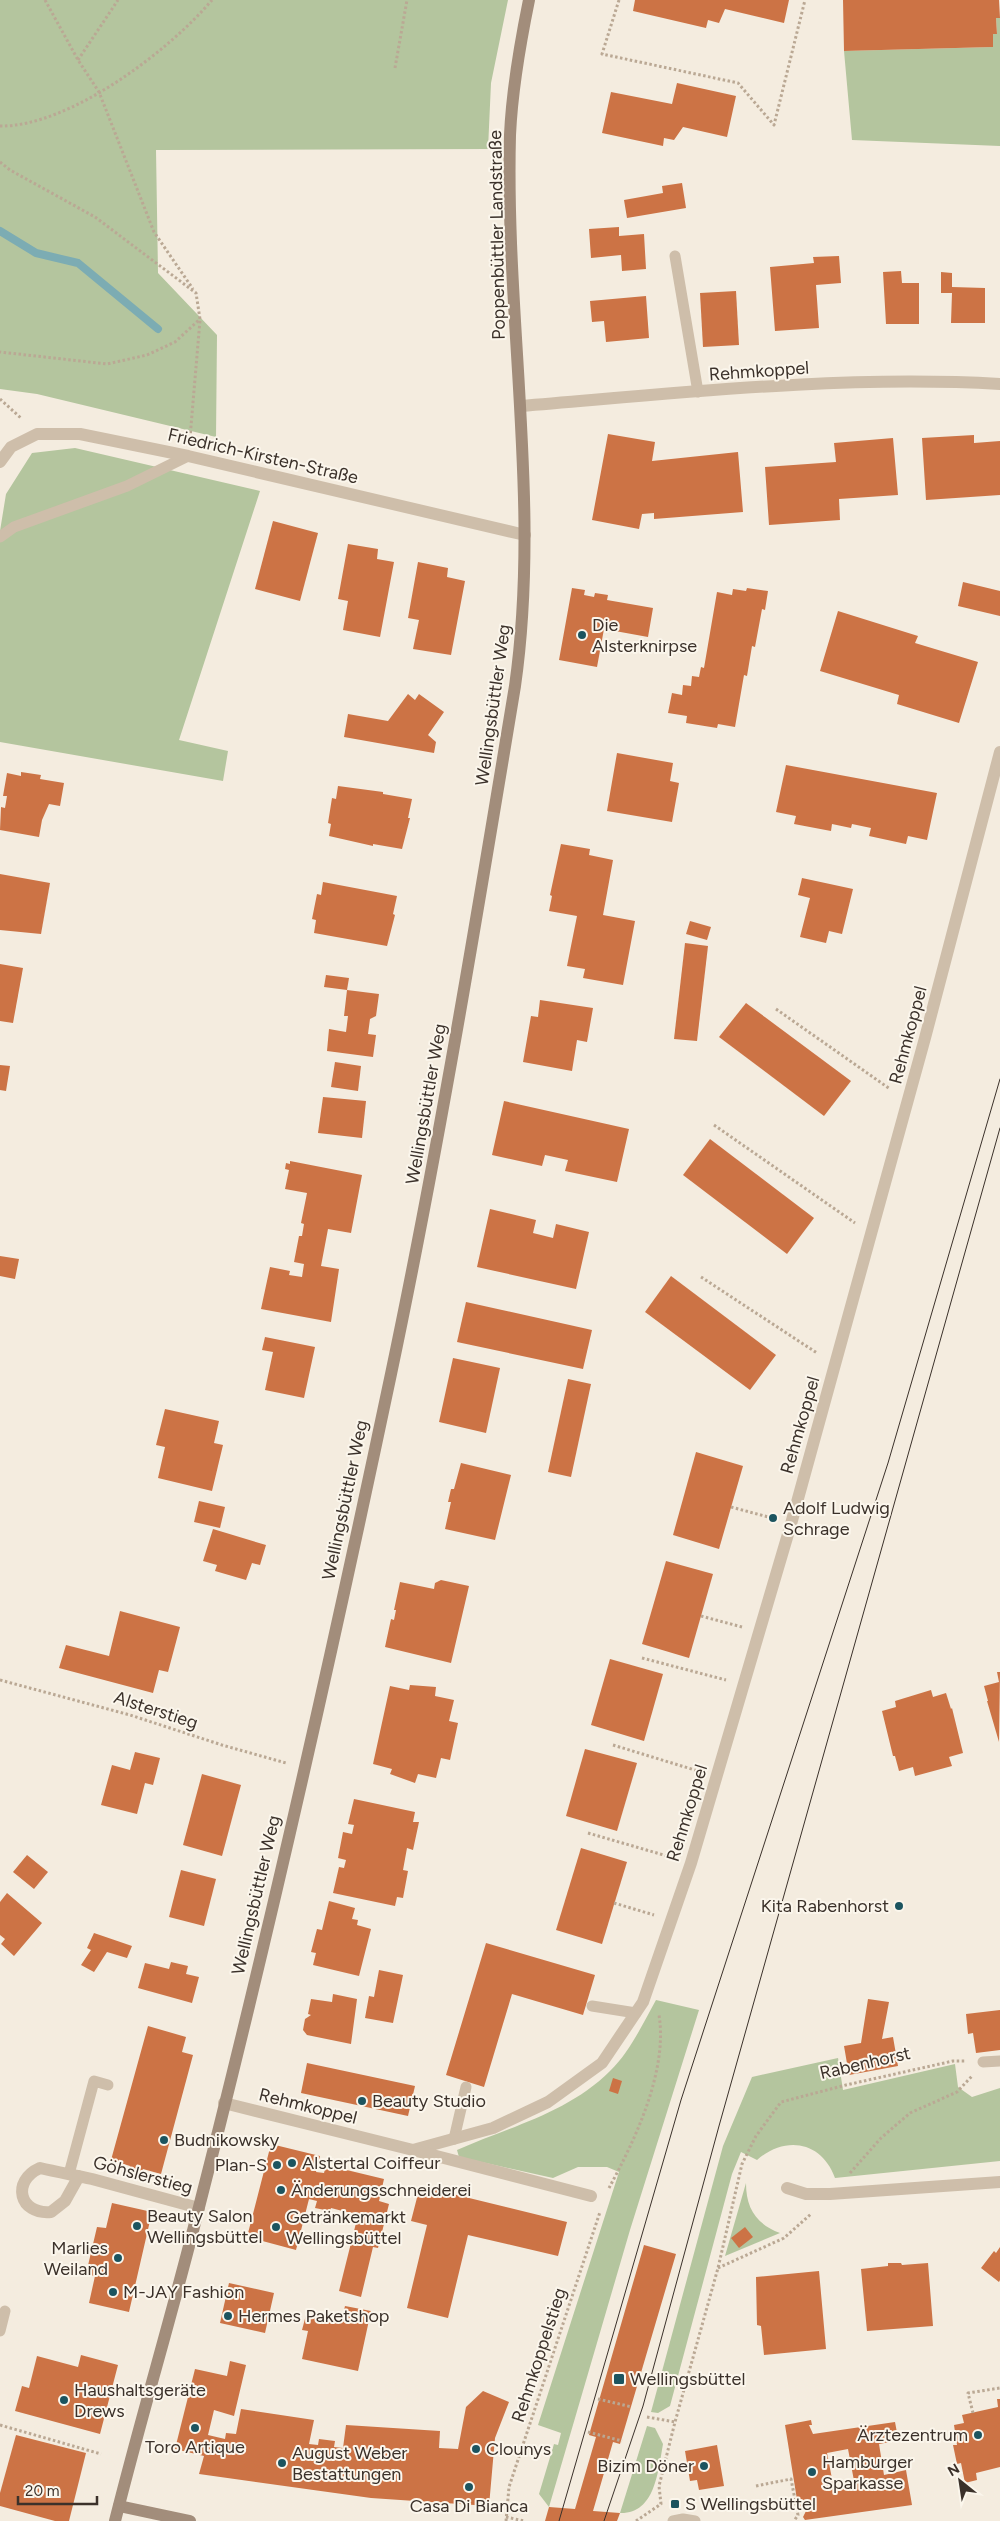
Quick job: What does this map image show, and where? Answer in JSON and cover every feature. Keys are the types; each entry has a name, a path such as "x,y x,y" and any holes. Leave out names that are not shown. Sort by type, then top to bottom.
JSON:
{"main road":[{"name":"Poppenbüttler Landstraße","path":"525,471 512,257 510,133 517,69 528,0"},
{"name":"Wellingsbüttler Weg","path":"114,2521 199,2208 304,1767 391,1374 435,1154 516,678 525,602 525,471"},
{"path":"118,2506 190,2521"}],"street":[{"name":"Rehmkoppel","path":"521,406 824,384 940,381 1000,384"},
{"name":"Friedrich-Kirsten-Straße","path":"0,462 12,447 37,434 80,434 188,456 526,535"},
{"name":"Rehmkoppel","path":"413,2150 493,2128 548,2102 602,2063 643,2002 691,1863 791,1524 908,1101 1000,752"},
{"name":"Rehmkoppel","path":"224,2103 591,2196"},
{"name":"Göhslerstieg","path":"74,2175 199,2208"},
{"path":"787,2188 806,2194 830,2194 1000,2182"}],"lane":[{"path":"675,256 698,392"},
{"path":"0,537 14,527 127,486 188,456"},
{"path":"592,2006 636,2013"},
{"path":"983,2062 1000,2061"},
{"path":"74,2175 94,2081 108,2085"},
{"path":"454,2139 466,2087"},
{"path":"0,2331 5,2311"},
{"path":"672,2521 683,2519 695,2521"}],"path":[{"path":"45,0 78,60 99,92 154,232 196,293 200,319 188,456"},
{"path":"78,60 118,0"},
{"path":"0,126 16,126 45,118 99,92 151,58 200,14 212,0"},
{"path":"395,68 407,0"},
{"path":"619,0 602,54 738,83 774,124 805,0"},
{"path":"0,162 10,170 95,217 196,293"},
{"path":"0,352 107,364 147,355 175,342 200,319"},
{"path":"0,399 37,434"},
{"path":"776,1009 908,1101"},
{"path":"714,1125 871,1234"},
{"path":"701,1277 835,1365"},
{"path":"731,1507 791,1524"},
{"path":"701,1616 759,1632"},
{"path":"642,1658 743,1685"},
{"name":"Alsterstieg","path":"0,1680 130,1714 222,1746 304,1767"},
{"path":"613,1745 716,1776"},
{"path":"588,1833 691,1863"},
{"path":"614,1903 671,1920"},
{"path":"604,2194 632,2145 658,2065 660,2016 648,1989"},
{"name":"Rabenhorst","path":"636,2521 661,2504 659,2486 718,2268 742,2164 756,2136 781,2102 953,2061 983,2062"},
{"path":"718,2268 784,2238 830,2194 881,2138 910,2113 958,2092 983,2062"},
{"name":"Rehmkoppelstieg","path":"506,2519 509,2487 600,2214 601,2206"},
{"path":"973,2413 968,2393 1000,2388"},
{"path":"598,2399 632,2407"},
{"path":"647,2417 675,2422"},
{"path":"0,2425 101,2454"},
{"path":"588,2432 622,2441"},
{"path":"756,2486 791,2480 798,2515 794,2521"},
{"path":"506,2519 524,2521"}],"green space":[{"path":"0,0 508,0 491,83 488,149 156,150 158,273 217,335 216,437 37,394 0,389"},
{"path":"996,18 1000,18 1000,146 852,140 844,51 993,47 993,34 997,34"},
{"path":"75,448 260,491 179,740 228,751 223,781 0,742 0,531 6,494 32,453"},
{"path":"656,2000 699,2010 630,2230 549,2507 539,2494 554,2444 558,2445 561,2433 538,2425 619,2172 607,2167 578,2167 553,2178 459,2157 457,2150 537,2118 576,2098 594,2086 624,2055"},
{"path":"838,2058 843,2090 955,2064 958,2087 972,2097 1000,2088 1000,2161 835,2178 821,2156 812,2149 802,2146 779,2147 757,2160 741,2152 732,2174 670,2406 658,2413 651,2412 723,2146 752,2077"},
{"path":"746,2183 748,2200 754,2214 765,2225 780,2233 725,2256"},
{"path":"647,2426 655,2428 663,2444 653,2489 641,2507 620,2513"}],"building":[{"path":"635,0 789,0 784,23 725,9 719,23 708,20 706,28 633,11"},
{"path":"843,0 999,0 1000,18 996,18 997,34 993,34 993,47 844,51"},
{"path":"677,83 736,96 727,137 683,127 674,140 664,138 663,146 602,133 611,92 672,104"},
{"path":"682,183 686,208 627,218 624,200 663,193 662,186"},
{"path":"619,227 619,236 644,234 646,269 622,271 621,255 591,258 589,229"},
{"path":"839,256 841,283 816,285 819,328 775,331 770,267 814,263 813,257"},
{"path":"901,271 902,283 919,283 919,324 886,324 883,272"},
{"path":"941,272 952,273 952,287 985,288 985,323 951,323 952,293 941,293"},
{"path":"736,291 739,345 703,347 700,293"},
{"path":"646,296 649,338 606,342 604,321 592,322 590,301"},
{"path":"608,434 655,442 652,461 738,452 743,512 654,519 654,513 642,514 639,529 592,520"},
{"path":"974,435 974,443 1000,441 1000,495 926,500 922,438"},
{"path":"893,438 898,495 839,499 840,520 769,525 765,467 836,462 834,443"},
{"path":"273,521 318,533 300,601 255,589"},
{"path":"348,544 378,549 377,559 394,562 380,637 343,630 348,601 338,599"},
{"path":"418,562 448,568 447,577 465,581 451,655 413,649 419,620 408,618"},
{"path":"963,582 1000,591 1000,616 958,606"},
{"path":"572,588 585,590 584,595 594,597 595,593 608,595 607,600 653,608 648,637 604,629 597,667 559,660"},
{"path":"747,588 768,591 765,610 762,609 755,647 752,646 747,676 744,675 735,727 718,724 717,728 686,723 687,716 668,713 672,693 682,695 683,685 691,686 692,676 699,677 701,667 704,668 717,592 732,595 733,589 746,591"},
{"path":"838,611 918,636 915,643 978,662 959,723 897,704 899,695 820,671"},
{"path":"408,694 415,700 419,694 444,712 428,735 436,742 434,753 344,737 348,714 388,721"},
{"path":"617,753 673,763 670,781 679,783 672,822 607,811"},
{"path":"786,765 937,793 927,840 908,836 906,844 869,836 871,828 852,824 851,828 832,824 831,831 794,824 796,816 776,812"},
{"path":"21,772 41,775 40,779 64,783 60,806 49,804 42,820 39,837 0,830 1,807 5,808 7,796 3,796 7,773 21,776"},
{"path":"338,786 383,792 383,794 412,799 408,818 410,818 402,849 373,844 373,846 329,836 331,824 328,823 332,798 336,799"},
{"path":"561,844 590,849 589,855 613,860 603,915 635,921 623,985 583,978 585,969 567,966 577,916 549,911 552,896 550,895"},
{"path":"0,874 50,883 41,934 0,930"},
{"path":"802,878 853,889 842,934 829,931 826,943 800,937 810,898 798,895"},
{"path":"323,882 397,896 393,914 395,915 387,946 314,933 316,920 312,919 317,894 321,895"},
{"path":"690,921 711,927 707,940 686,934"},
{"path":"685,943 708,946 697,1041 674,1039"},
{"path":"0,964 23,968 13,1023 0,1021"},
{"path":"326,975 349,978 347,990 324,987"},
{"path":"347,990 379,994 376,1016 370,1019 368,1034 376,1035 373,1057 327,1051 329,1029 346,1032 348,1016 344,1016"},
{"path":"540,1000 593,1008 587,1042 577,1040 572,1071 523,1062 531,1016 538,1017"},
{"path":"746,1003 851,1081 824,1116 719,1037"},
{"path":"335,1062 361,1066 358,1091 331,1087"},
{"path":"0,1065 10,1066 6,1091 0,1090"},
{"path":"323,1097 366,1101 362,1138 318,1133"},
{"path":"504,1101 629,1129 617,1182 565,1171 568,1160 545,1155 542,1166 492,1155"},
{"path":"710,1139 814,1218 787,1254 683,1175"},
{"path":"290,1161 362,1175 351,1233 328,1229 321,1266 339,1269 331,1322 261,1309 270,1267 290,1271 289,1275 302,1277 304,1264 294,1262 299,1236 302,1236 304,1224 301,1223 307,1193 285,1189 289,1170 285,1169 286,1163 290,1164"},
{"path":"490,1209 536,1220 533,1233 553,1238 556,1224 589,1232 576,1289 477,1267"},
{"path":"0,1256 19,1259 15,1279 0,1276"},
{"path":"671,1276 776,1355 750,1390 645,1312"},
{"path":"466,1302 592,1330 583,1369 457,1342"},
{"path":"265,1337 315,1347 304,1398 265,1390 273,1352 262,1350"},
{"path":"453,1358 500,1368 486,1433 439,1422"},
{"path":"568,1379 591,1384 571,1477 548,1472"},
{"path":"165,1409 219,1421 214,1443 223,1445 212,1491 158,1478 165,1447 156,1445"},
{"path":"696,1452 743,1466 719,1549 673,1535"},
{"path":"461,1463 511,1475 495,1540 445,1529 451,1502 448,1502 451,1489 454,1489"},
{"path":"199,1501 225,1507 220,1528 194,1522"},
{"path":"213,1529 266,1545 260,1565 252,1563 246,1580 215,1571 217,1565 203,1561"},
{"path":"666,1561 713,1574 689,1658 642,1644"},
{"path":"441,1580 469,1586 451,1663 385,1647 391,1619 394,1620 396,1610 394,1610 400,1582 434,1589 435,1583"},
{"path":"120,1611 180,1627 168,1672 159,1670 153,1693 59,1668 66,1645 109,1656"},
{"path":"610,1659 663,1674 644,1741 591,1725"},
{"path":"997,1672 1000,1672 999,1742 984,1686 999,1682"},
{"path":"410,1685 436,1687 435,1696 454,1700 449,1721 458,1723 450,1760 441,1758 436,1778 418,1774 415,1783 390,1774 392,1769 373,1764 390,1686 409,1690"},
{"path":"931,1690 933,1697 946,1693 952,1708 963,1753 949,1757 952,1766 915,1776 913,1767 899,1771 895,1756 893,1756 882,1711 896,1707 895,1701"},
{"path":"585,1749 637,1763 617,1831 566,1816"},
{"path":"135,1752 160,1758 153,1785 145,1783 137,1814 101,1805 112,1765 130,1770"},
{"path":"202,1774 241,1785 222,1856 183,1845"},
{"path":"354,1799 415,1812 413,1822 419,1822 413,1850 407,1848 403,1870 408,1871 403,1898 397,1897 395,1906 333,1893 339,1867 344,1868 346,1860 338,1858 343,1832 352,1834 354,1825 348,1824"},
{"path":"581,1848 627,1862 602,1944 556,1930"},
{"path":"27,1855 48,1872 34,1889 13,1872"},
{"path":"181,1870 216,1879 204,1926 169,1917"},
{"path":"7,1893 42,1923 14,1956 1,1944 5,1939 0,1935 0,1902"},
{"path":"329,1901 355,1908 352,1919 358,1920 357,1925 371,1929 359,1976 313,1965 316,1953 311,1952 317,1929 322,1930"},
{"path":"94,1933 132,1946 127,1958 107,1952 94,1972 81,1965 91,1950 87,1948"},
{"path":"486,1943 595,1975 583,2015 512,1994 484,2087 446,2075"},
{"path":"171,1962 188,1966 186,1974 199,1977 192,2003 138,1988 145,1963 169,1969"},
{"path":"379,1970 403,1975 393,2023 365,2018 369,1996 374,1997"},
{"path":"333,1994 357,1999 351,2044 307,2035 303,2030 305,2019 311,2015 308,2014 311,1999 332,2002"},
{"path":"868,1999 889,2002 882,2039 893,2037 898,2066 849,2075 844,2046 861,2043"},
{"path":"1000,2010 1000,2050 976,2053 973,2033 968,2034 966,2014"},
{"path":"148,2026 186,2037 182,2052 193,2055 161,2174 143,2169 141,2175 129,2171 130,2166 111,2160"},
{"path":"307,2063 415,2086 408,2116 301,2093"},
{"path":"613,2078 622,2081 618,2094 609,2091"},
{"path":"271,2144 320,2156 316,2172 324,2173 326,2165 384,2179 379,2201 389,2204 378,2248 373,2247 361,2297 339,2291 358,2215 331,2208 330,2211 315,2208 317,2201 309,2199 296,2250 247,2237"},
{"path":"420,2186 567,2222 558,2256 468,2235 448,2318 407,2308 427,2225 411,2221"},
{"path":"112,2203 152,2212 129,2312 89,2303 95,2276 86,2274 97,2227 106,2228"},
{"path":"745,2227 753,2237 739,2248 731,2238"},
{"path":"644,2245 676,2254 620,2444 613,2442 593,2511 620,2513 617,2521 545,2521 549,2507 575,2509 596,2437 589,2435"},
{"path":"1000,2247 999,2282 981,2268 994,2251 996,2253"},
{"path":"888,2263 901,2263 902,2265 928,2263 933,2326 867,2331 861,2269 888,2266"},
{"path":"819,2271 826,2349 764,2355 761,2326 757,2325 756,2277"},
{"path":"229,2283 274,2293 265,2333 220,2323"},
{"path":"345,2306 371,2311 358,2371 302,2359 308,2331 302,2330 306,2315 341,2322"},
{"name":"Haushaltsgeräte Drews","path":"81,2355 118,2365 100,2434 15,2411 22,2386 29,2388 37,2356 78,2367"},
{"path":"230,2361 246,2365 234,2416 214,2410 208,2435 225,2439 226,2433 236,2434 241,2409 314,2420 309,2444 318,2445 319,2439 335,2441 334,2447 343,2448 346,2425 440,2431 439,2448 458,2449 466,2407 483,2391 509,2402 495,2438 489,2506 371,2498 199,2474 204,2456 175,2449 195,2369 227,2376"},
{"name":"Ärztezentrum","path":"997,2399 1000,2399 1000,2467 976,2473 977,2480 965,2483 961,2463 957,2464 953,2445 957,2445 954,2425 964,2423 962,2415 998,2407"},
{"name":"Hamburger Sparkasse","path":"811,2420 812,2425 809,2425 813,2434 895,2422 898,2438 889,2439 890,2442 879,2444 884,2475 906,2470 912,2505 805,2520 803,2517 806,2511 798,2506 785,2425","holes":["848,2449 855,2486 834,2489 827,2453"]},
{"path":"16,2435 86,2453 69,2521 55,2521 0,2506 0,2493"},
{"name":"Bizim Döner","path":"717,2445 724,2486 699,2490 697,2480 690,2481 685,2451"}],"waterway":[{"path":"0,231 36,253 78,263 158,329"}],"tram line":[{"path":"559,2521 681,2100 888,1463 1000,1079"},
{"path":"604,2521 643,2406 719,2126 1000,1128"}],"place":[{"name":"Die Alsterknirpse","path":"582,635"},
{"name":"Adolf Ludwig Schrage","path":"773,1518"},
{"name":"Kita Rabenhorst","path":"899,1906"},
{"name":"Beauty Studio","path":"362,2101"},
{"name":"Budnikowsky","path":"164,2140"},
{"name":"Alstertal Coiffeur","path":"292,2163"},
{"name":"Plan-S","path":"277,2165"},
{"name":"Änderungsschneiderei","path":"281,2190"},
{"name":"Beauty Salon Wellingsbüttel","path":"137,2226"},
{"name":"Getränkemarkt Wellingsbüttel","path":"276,2227"},
{"name":"Marlies Weiland","path":"118,2258"},
{"name":"M-JAY Fashion","path":"113,2292"},
{"name":"Hermes Paketshop","path":"228,2316"},
{"name":"Wellingsbüttel","path":"619,2379"},
{"name":"Haushaltsgeräte Drews","path":"64,2400"},
{"name":"Toro Artique","path":"195,2428"},
{"name":"Ärztezentrum","path":"978,2435"},
{"name":"Clounys","path":"476,2449"},
{"name":"August Weber Bestattungen","path":"282,2463"},
{"name":"Bizim Döner","path":"704,2466"},
{"name":"Hamburger Sparkasse","path":"812,2472"},
{"name":"Casa Di Bianca","path":"469,2487"},
{"name":"S Wellingsbüttel","path":"675,2504"}]}
